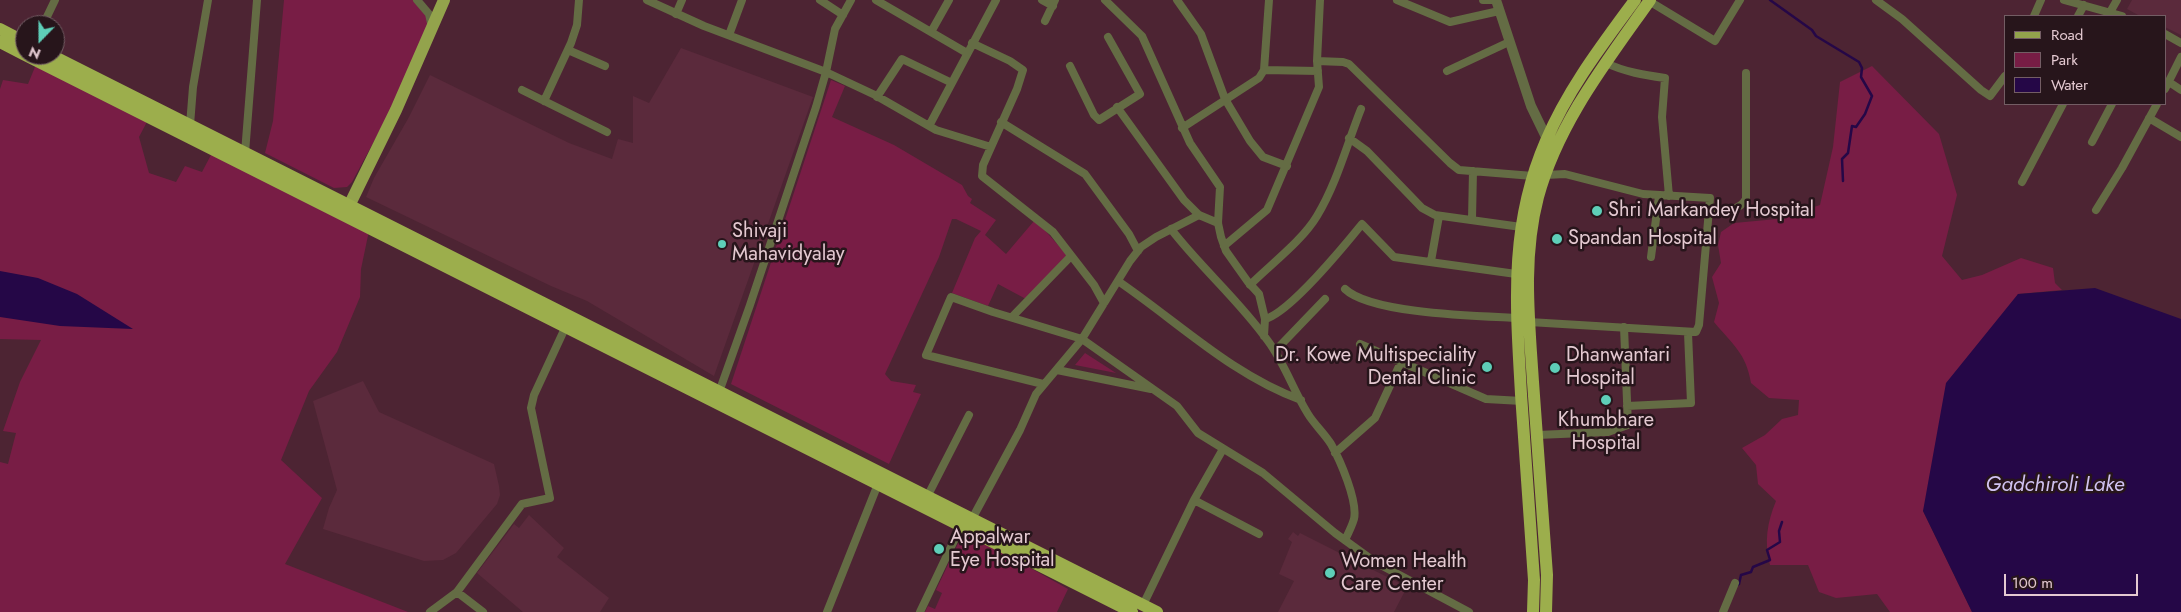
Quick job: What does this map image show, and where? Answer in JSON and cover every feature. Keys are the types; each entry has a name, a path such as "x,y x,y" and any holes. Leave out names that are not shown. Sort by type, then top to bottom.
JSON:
{"highway":[{"path":"1546,612 1547,575 1527,289 1530,238 1546,139 1572,88 1635,0"},
{"path":"1534,612 1534,580 1517,318 1516,274 1521,227 1540,176 1569,121 1606,63 1650,0"},
{"path":"0,29 15,37"},
{"path":"0,42 15,50"},
{"path":"65,62 245,153 347,210 566,326 927,497 966,523"},
{"path":"47,65 347,210 717,397 878,484 966,523 1137,608 1156,612"}],"main road":[{"path":"347,210 396,110 444,0"}],"street":[{"path":"47,15 55,0"},
{"path":"190,125 193,87 208,0"},
{"path":"245,153 257,0"},
{"path":"417,0 428,14 432,30"},
{"path":"544,101 568,50 577,25 579,0"},
{"path":"647,0 729,36 826,72 877,97 929,126 991,147"},
{"path":"676,14 682,0"},
{"path":"729,36 742,0"},
{"path":"820,0 843,15"},
{"path":"717,397 750,305 826,72 835,30 851,0"},
{"path":"876,0 967,53"},
{"path":"931,32 949,0"},
{"path":"929,126 996,0"},
{"path":"1042,0 1054,3 1045,21"},
{"path":"1105,0 1142,36 1182,128 1220,188 1218,223 1224,246 1259,294 1265,319 1264,336"},
{"path":"1177,0 1201,34 1225,99 1250,141 1263,157 1286,166"},
{"path":"1182,128 1259,78 1264,70 1269,0"},
{"path":"1224,246 1267,210 1319,87 1317,61 1320,0"},
{"path":"1397,0 1450,22 1499,11"},
{"path":"1483,0 1496,0 1531,106 1546,139"},
{"path":"1650,0 1714,41 1740,0"},
{"path":"1876,0 1902,19 1990,96 2004,77"},
{"path":"2034,15 2042,0"},
{"path":"2064,0 2109,14 2117,0"},
{"path":"2079,15 2084,5"},
{"path":"2166,35 2181,43"},
{"path":"1070,66 1094,115 1099,120 1140,94 1108,37"},
{"path":"1447,71 1509,42"},
{"path":"972,43 1010,61 1023,70 1017,89 983,165 982,176 999,191 1038,218 1053,232 1094,285 1104,303"},
{"path":"568,50 605,66"},
{"path":"2181,57 2167,86 2181,90"},
{"path":"877,97 902,59 952,82"},
{"path":"1317,61 1343,62 1348,64 1459,170 1540,176 1565,174 1643,194 1710,198 1699,325 1696,332 1530,322"},
{"path":"1606,63 1621,70 1640,75 1665,78 1662,118 1669,196"},
{"path":"1264,70 1318,71"},
{"path":"1708,210 1736,209 1746,199 1746,73"},
{"path":"522,90 607,132"},
{"path":"2022,182 2062,105"},
{"path":"2092,142 2111,105"},
{"path":"2096,210 2122,168 2156,105"},
{"path":"1118,107 1184,200 1199,216 1218,223"},
{"path":"1250,284 1308,228 1317,216 1345,155 1349,138 1361,109"},
{"path":"2149,118 2181,137"},
{"path":"1001,122 1085,174 1130,234 1138,251"},
{"path":"1349,138 1367,151 1422,208 1440,216 1521,227"},
{"path":"1472,219 1473,171"},
{"path":"1651,257 1659,196"},
{"path":"920,612 966,523 1020,430 1036,394 1043,384 1082,339 1138,251 1148,242 1199,216"},
{"path":"1431,261 1440,216"},
{"path":"1265,319 1273,317 1301,292 1336,257 1362,224 1394,258 1431,261 1516,274"},
{"path":"1171,229 1188,252 1231,295 1264,336 1286,369 1308,414 1331,444 1344,472 1354,507 1354,519 1345,540"},
{"path":"1012,317 1071,256"},
{"path":"1118,281 1251,378 1278,392 1301,400"},
{"path":"1345,289 1352,295 1364,300 1410,309 1517,318"},
{"path":"1043,384 926,355 951,297 1082,339 1177,406 1198,433 1263,473 1345,540 1376,562 1469,612"},
{"path":"1275,351 1325,299"},
{"path":"430,612 457,592 522,504 550,498 531,408 534,395 566,326"},
{"path":"1537,435 1608,432 1628,425 1624,327"},
{"path":"1627,406 1691,403 1688,333"},
{"path":"1360,344 1486,399 1522,401"},
{"path":"1335,453 1375,418 1400,362"},
{"path":"1057,370 1153,389"},
{"path":"927,497 969,414"},
{"path":"1137,608 1223,448"},
{"path":"827,612 878,484"},
{"path":"1194,500 1259,534"},
{"path":"1723,612 1735,583"},
{"path":"457,592 483,612"}],"shaded area":[{"path":"2132,0 2181,0 2181,35 2166,28 2166,15 2138,15 2127,9"},
{"path":"681,48 813,97 714,376 587,301 551,286 366,197 374,178 409,117 430,75 569,143 612,159 618,139 633,143 633,96 649,103"},
{"path":"363,381 379,412 494,464 500,495 497,504 456,553 443,560 424,561 323,529 337,490 313,401"},
{"path":"529,515 564,548 557,557 609,598 600,612 523,612 477,573 514,524 519,528"},
{"name":"Women Health Care Center","path":"1293,532 1298,536 1300,533 1407,587 1394,612 1278,612 1294,581 1279,574 1292,542 1288,539"}],"green space":[{"path":"284,0 413,0 426,15 428,27 393,106 352,182 347,187 334,188 265,153 273,121"},
{"path":"36,65 43,65 149,118 139,137 149,173 176,182 185,166 202,172 212,153 370,226 361,269 360,297 337,352 309,391 281,460 322,498 285,564 408,612 0,612 0,462 8,464 16,433 3,431 20,382 41,340 0,339 0,89 3,80 28,84"},
{"path":"1872,66 1939,134 1957,195 1942,256 1962,280 1982,275 2021,258 2053,268 2055,283 2062,290 2018,294 1923,511 1972,612 1890,612 1877,594 1836,598 1819,592 1808,565 1770,565 1767,533 1776,501 1758,484 1756,465 1742,448 1765,435 1782,419 1798,415 1799,400 1769,398 1751,383 1742,357 1733,343 1714,322 1719,303 1712,277 1721,263 1718,245 1721,232 1734,223 1777,219 1820,205 1833,147 1840,82"},
{"path":"831,80 845,86 832,117 894,145 962,185 968,196 972,199 970,203 996,220 985,235 1006,254 1034,221 1041,226 1067,255 1026,299 998,284 988,306 952,293 975,238 981,231 956,219 952,219 939,257 885,374 891,381 916,385 913,392 921,394 889,464 731,384"},
{"path":"1085,353 1116,373 1075,365"},
{"path":"964,531 1068,589 1057,612 925,612 928,606 935,609 942,593 936,590"}],"water":[{"path":"0,271 38,278 77,294 133,329 60,326 0,317"},
{"name":"Gadchiroli Lake","path":"2095,288 2181,319 2181,612 1972,612 1923,511 1946,383 2018,294"}],"waterway":[{"path":"1770,0 1812,30 1816,36 1859,62 1862,68 1861,77 1872,96 1865,114 1856,127 1852,126 1848,153 1842,159 1843,181"},
{"path":"1736,586 1739,584 1741,575 1751,572 1753,567 1770,560 1767,550 1780,542 1779,531 1782,522"}],"place":[{"name":"Shri Markandey Hospital","path":"1597,211"},
{"name":"Spandan Hospital","path":"1557,239"},
{"name":"Shivaji Mahavidyalay","path":"722,244"},
{"name":"Dr. Kowe Multispeciality Dental Clinic","path":"1487,367"},
{"name":"Dhanwantari Hospital","path":"1555,368"},
{"name":"Khumbhare Hospital","path":"1606,400"},
{"name":"Appalwar Eye Hospital","path":"939,549"},
{"name":"Women Health Care Center","path":"1330,573"}]}
